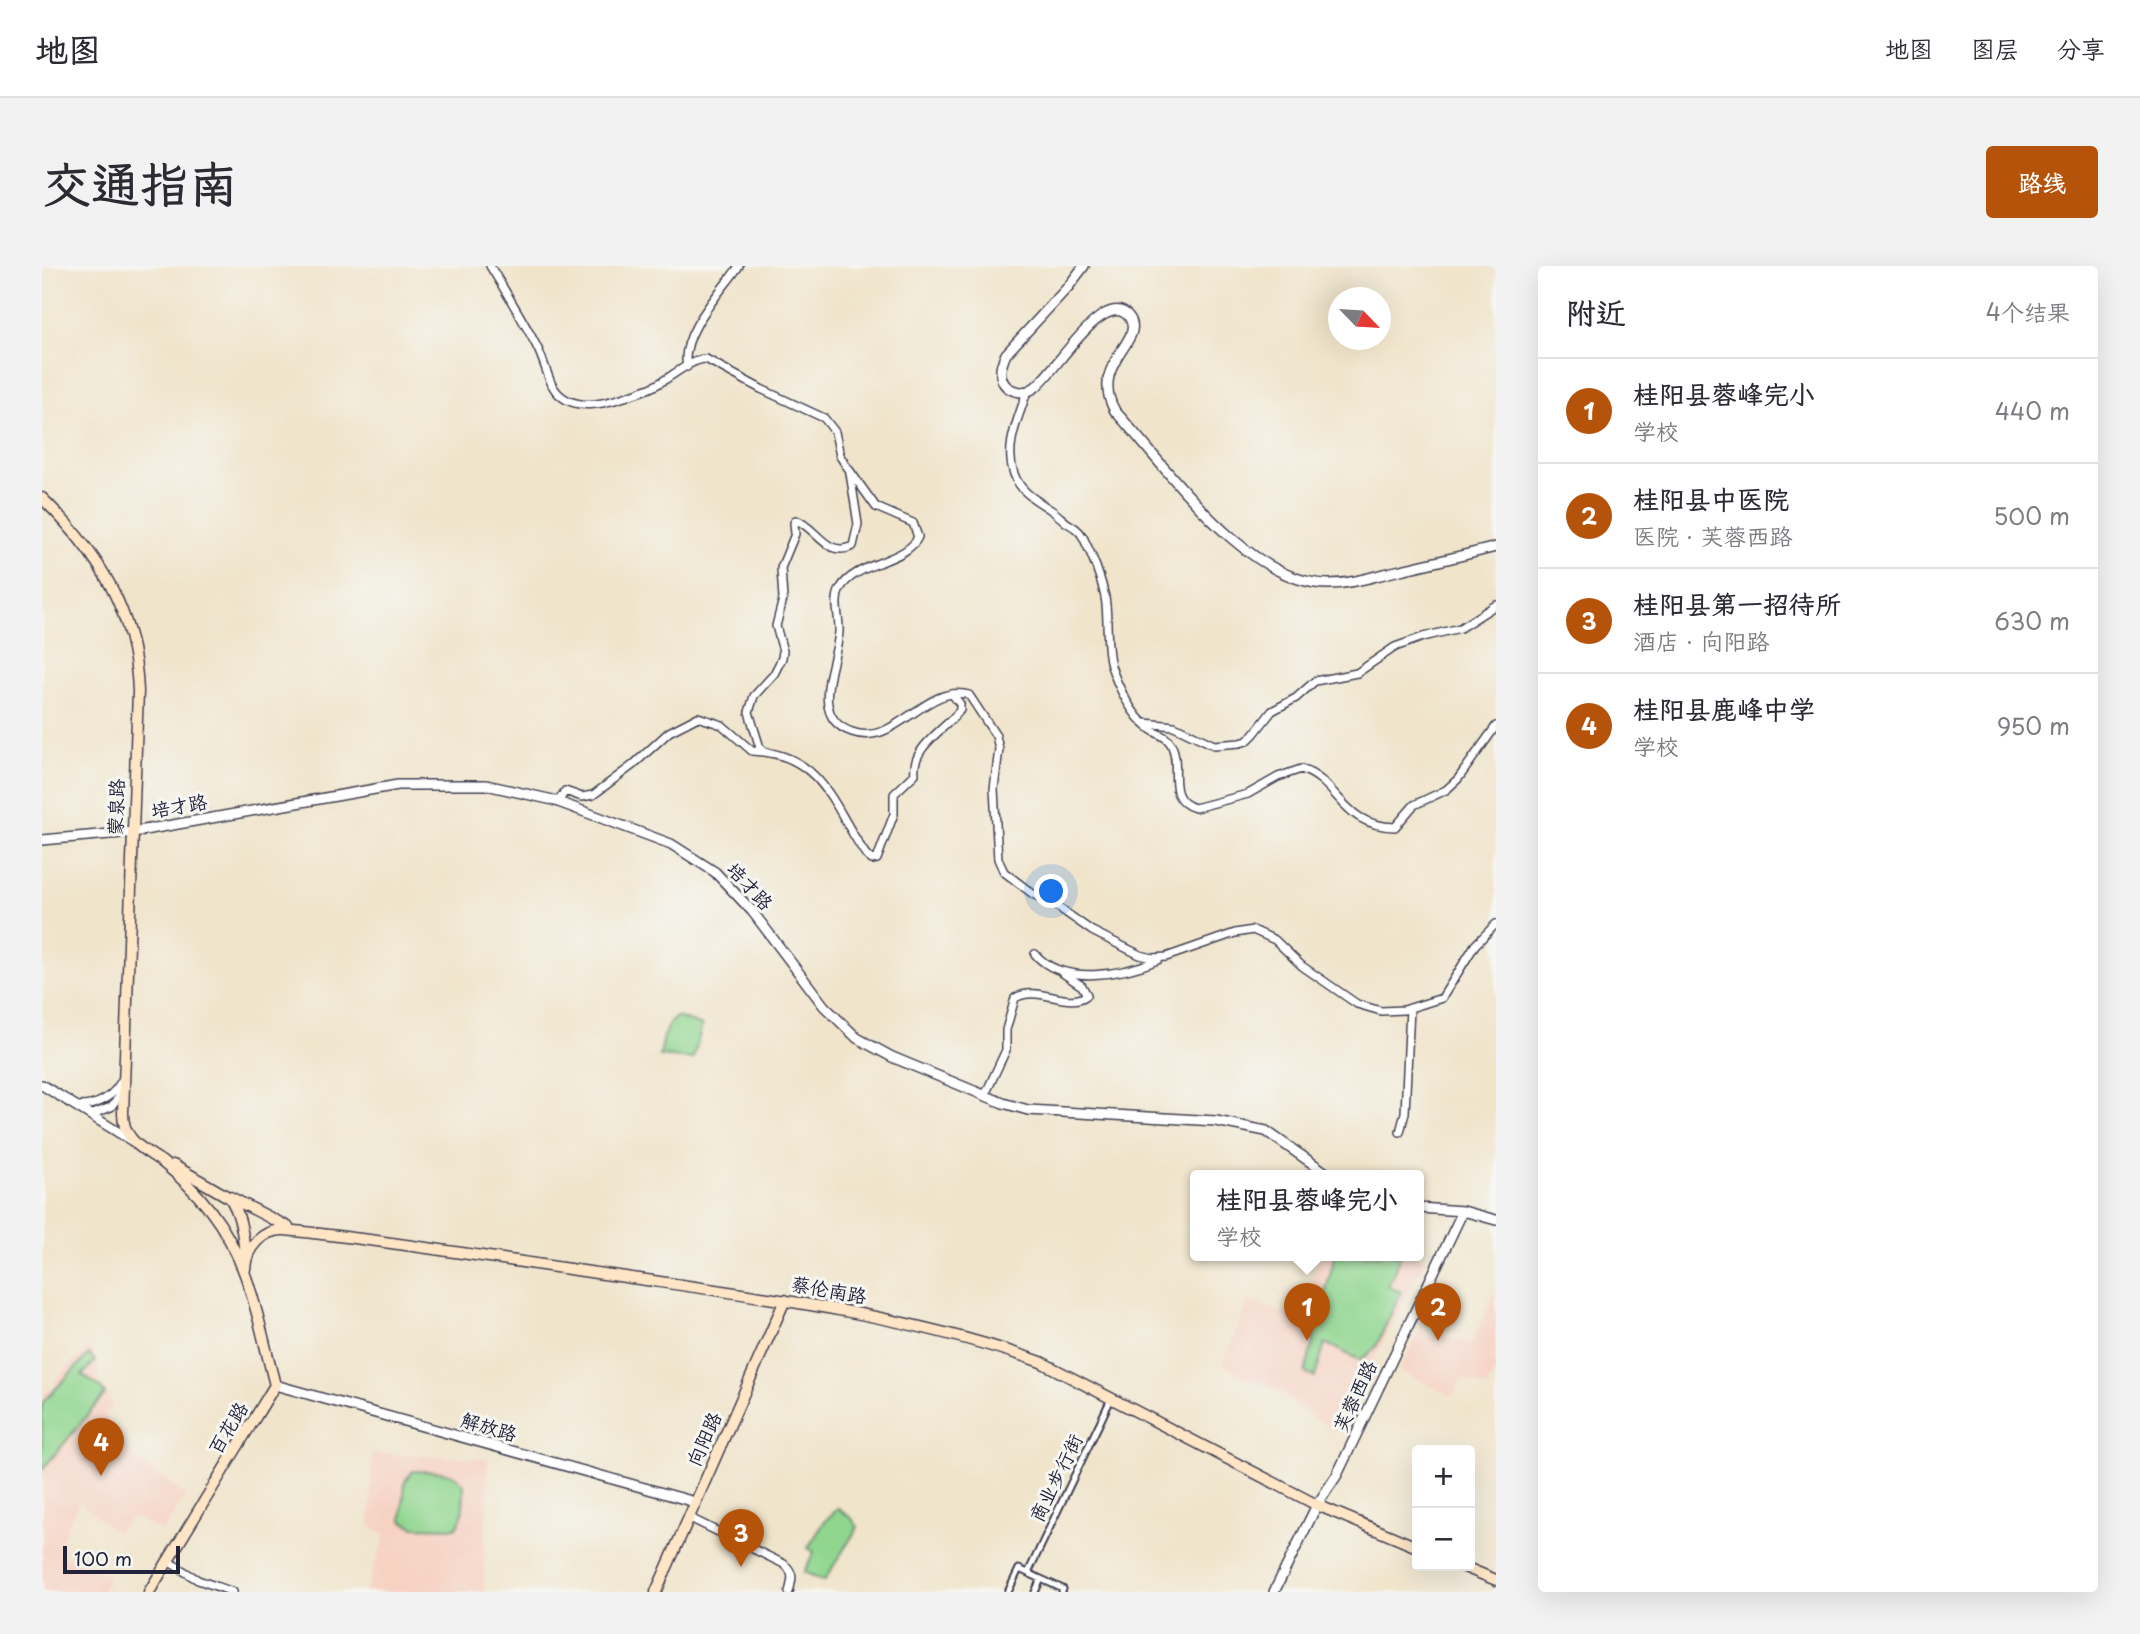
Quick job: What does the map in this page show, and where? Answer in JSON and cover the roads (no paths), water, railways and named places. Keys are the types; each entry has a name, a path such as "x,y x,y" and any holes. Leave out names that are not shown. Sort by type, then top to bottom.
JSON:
{"main road":[{"name":"蒙泉路","path":"42,498 97,561 116,594 129,629 135,660 138,691 124,1076 124,1125 135,1143"},
{"path":"135,1143 226,1195 235,1206 241,1229 245,1269 275,1385"},
{"path":"135,1143 176,1174 200,1198 230,1239 245,1269"},
{"name":"蔡伦南路","path":"226,1195 271,1220 298,1231"},
{"name":"蔡伦南路","path":"245,1269 249,1251 261,1237 279,1230 298,1231 785,1300 885,1318 993,1345 1041,1362 1317,1505 1412,1545"},
{"name":"向阳路","path":"656,1592 785,1300"},
{"name":"百花路","path":"149,1592 275,1385"},
{"path":"1474,1571 1496,1580"}],"street":[{"path":"490,266 538,348 551,383 568,399 586,405 620,400 661,384 698,359 706,359 761,389 824,418 835,432 840,456 876,507 913,523 918,537 908,550 866,568 841,586 837,607 839,630 828,677 827,694 831,714 838,725 851,732 863,735 878,733 891,728 937,698 956,692 969,695 996,736 999,760 994,789 998,859 1004,872 1024,888 1125,949 1153,958 1165,957"},
{"path":"687,367 684,357 704,313 739,266"},
{"path":"1084,266 1006,354 1001,366 1001,378 1015,391 1027,391 1044,380 1093,322 1111,310 1121,311 1132,323 1132,332 1126,346 1113,362 1108,376 1108,400 1213,519 1266,565 1294,579 1312,583 1344,583 1496,547"},
{"path":"1027,391 1012,436 1011,461 1014,473 1026,494 1055,512 1083,537 1105,598 1111,665 1126,697 1145,723 1170,742 1175,755 1177,796 1188,806 1195,808 1248,794 1278,777 1301,769 1326,785 1352,813 1373,824 1395,827 1414,805 1446,790 1458,779 1496,726"},
{"path":"764,752 750,723 749,712 754,696 774,674 782,658 783,652 776,634 783,599 780,568 795,534 796,520 827,545 843,549 853,546 858,524 850,473"},
{"path":"1145,723 1174,726 1214,745 1247,741 1272,711 1296,698 1315,681 1357,673 1395,647 1460,628 1496,606"},
{"path":"558,802 565,791 582,797 593,795 633,765 669,732 698,717 722,724 752,751 785,756 813,773 842,811 867,856 872,860 877,859 894,814 894,794 915,774 915,760 922,749 960,710 960,704 952,694"},
{"name":"培才路","path":"42,840 133,832 398,785 486,785 558,802 671,844 715,872 752,911 824,1006 857,1038 892,1058 1028,1110 1216,1121 1266,1131 1322,1170"},
{"path":"1060,971 1075,975 1102,974 1150,964 1235,933 1253,930 1275,940 1302,966 1357,1004 1381,1011 1410,1008 1442,998 1475,945 1496,924"},
{"path":"985,1095 1006,1050 1006,1030 1015,998 1033,993 1078,1000 1087,995 1082,986 1035,954"},
{"path":"1400,1132 1405,1113 1410,1008"},
{"path":"76,1106 88,1106 106,1099 124,1076"},
{"path":"42,1085 135,1143"},
{"path":"90,1115 111,1107 124,1088"},
{"path":"1424,1208 1463,1212 1496,1220"},
{"name":"芙蓉西路","path":"1274,1592 1317,1505 1337,1475 1463,1212"},
{"name":"解放路","path":"275,1385 695,1502"},
{"name":"商业步行街","path":"1008,1592 1019,1569 1028,1573 1112,1397"},
{"path":"688,1517 784,1564 793,1575 789,1592"},
{"path":"168,1561 198,1580 233,1592"},
{"path":"1028,1573 1063,1589 1062,1592"},
{"path":"1035,1592 1041,1579"}],"place":[{"name":"桂阳县蓉峰完小","path":"1307,1341"},
{"name":"桂阳县中医院","path":"1438,1341"},
{"name":"桂阳县鹿峰中学","path":"101,1476"},
{"name":"桂阳县第一招待所","path":"741,1567"}]}
